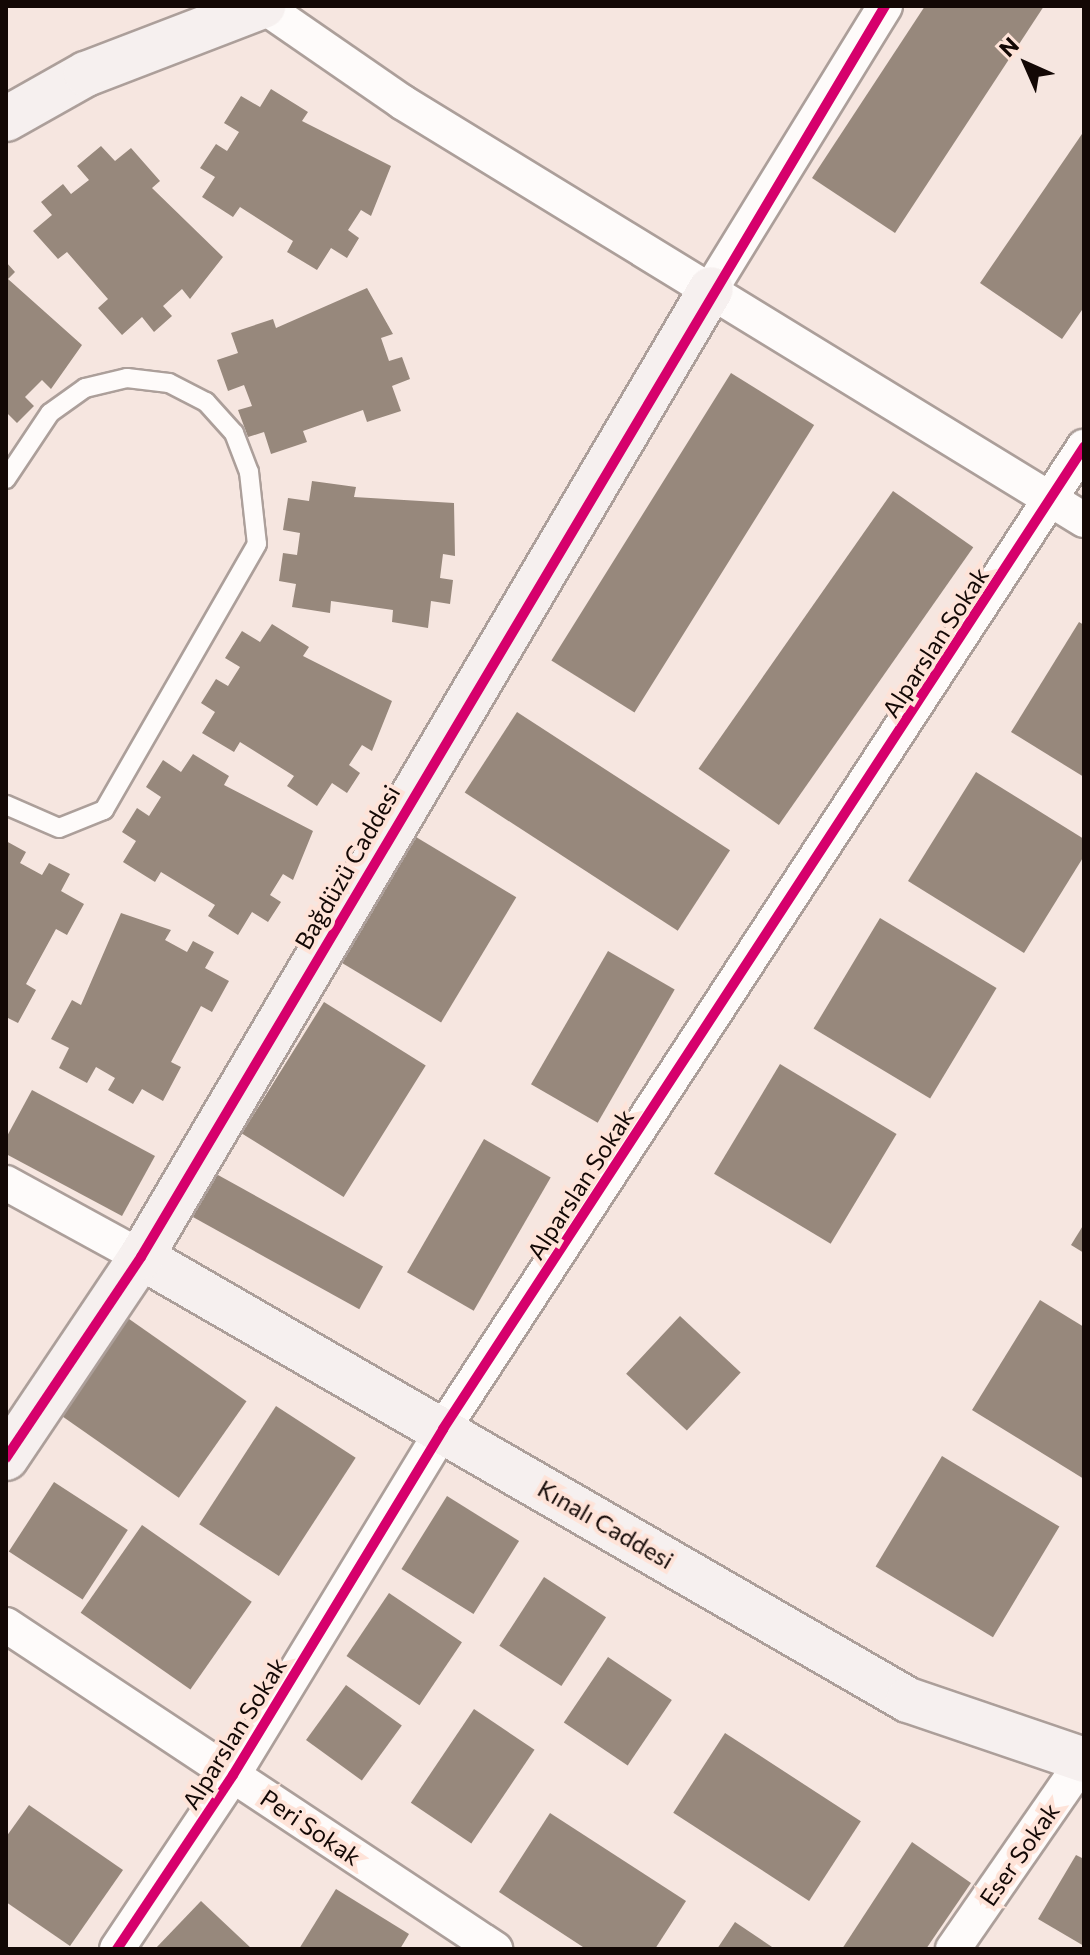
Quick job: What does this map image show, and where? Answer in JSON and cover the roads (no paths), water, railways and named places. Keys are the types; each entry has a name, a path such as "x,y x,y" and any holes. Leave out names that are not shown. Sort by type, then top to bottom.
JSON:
{"street":[{"path":"6,119 86,74 263,6 402,102 1084,520"},
{"path":"711,289 885,6"},
{"name":"Bağdüzü Caddesi","path":"6,1458 141,1257 711,289"},
{"name":"Alparslan Sokak","path":"117,1949 233,1775 443,1429 1084,447"},
{"path":"6,1183 141,1257"},
{"name":"Kınalı Caddesi","path":"141,1257 908,1700 1084,1760"},
{"name":"Peri Sokak","path":"6,1625 495,1949"},
{"name":"Eser Sokak","path":"953,1949 1084,1760"}],"lane":[{"path":"6,479 50,413 76,394 127,378 169,383 206,402 234,433 249,472 257,544 104,810 59,828 6,805"}]}
